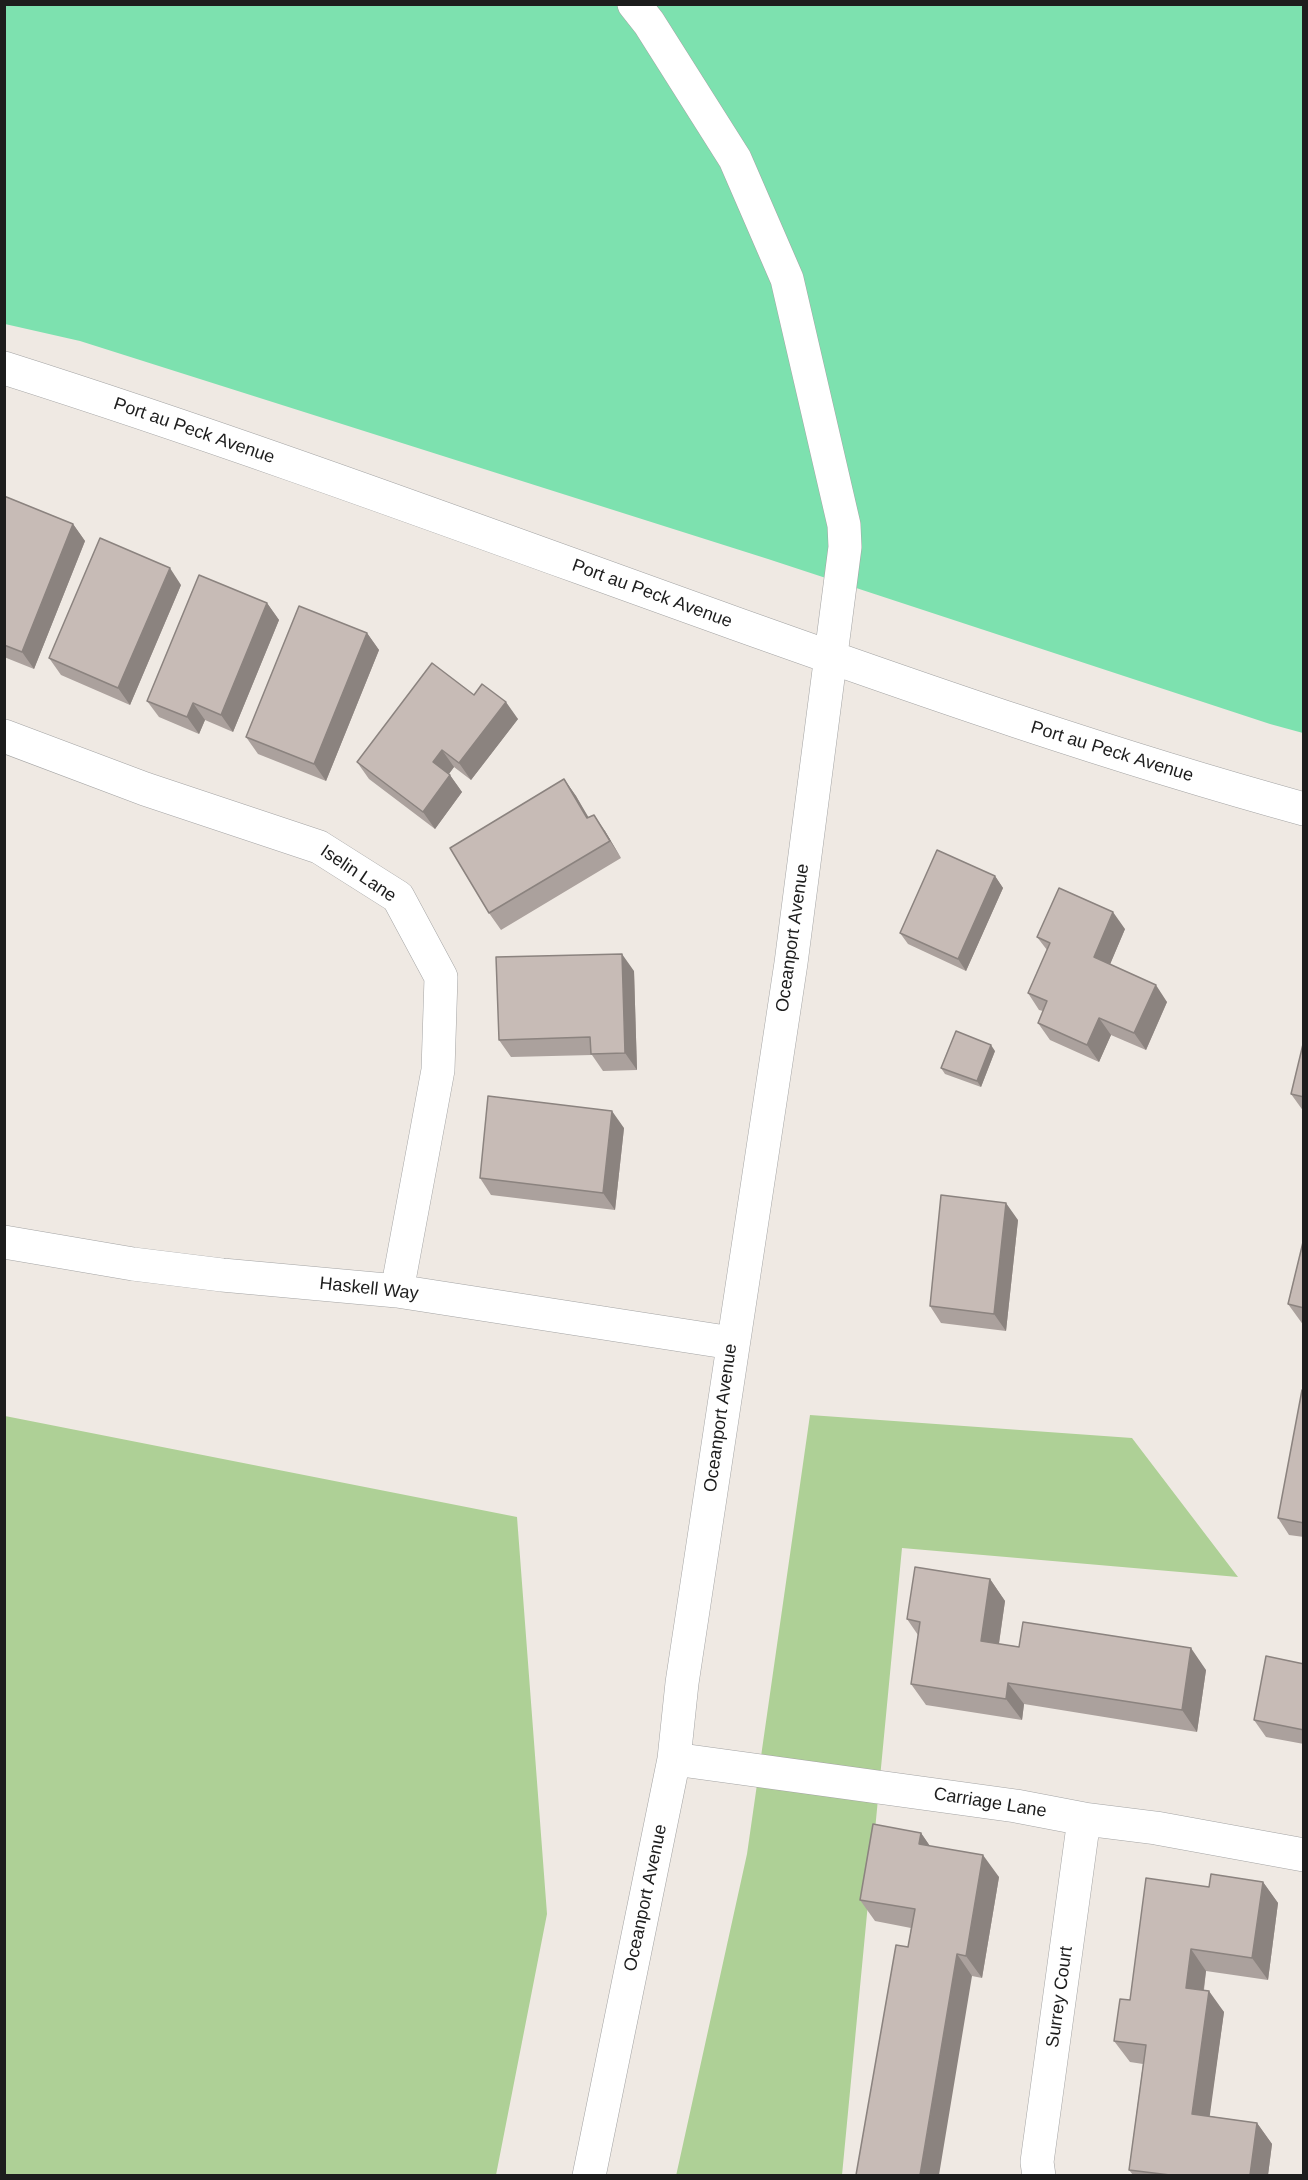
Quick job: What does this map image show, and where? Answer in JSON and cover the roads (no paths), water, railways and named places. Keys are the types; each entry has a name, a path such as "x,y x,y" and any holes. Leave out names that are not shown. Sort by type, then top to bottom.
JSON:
{"street":[{"name":"Oceanport Avenue","path":"589,2175 674,1760 682,1683 791,963 845,547 844,525 787,279 735,159 649,23 634,4"},
{"name":"Port au Peck Avenue","path":"4,368 161,418 1032,727 1233,790 1304,809"},
{"name":"Iselin Lane","path":"4,736 146,789 319,847 398,897 441,977 438,1070 397,1291"},
{"name":"Haskell Way","path":"4,1242 133,1264 397,1291 732,1343"},
{"name":"Carriage Lane","path":"674,1760 1016,1806 1304,1855"},
{"name":"Surrey Court","path":"1039,2175 1037,2162 1084,1819"}]}
